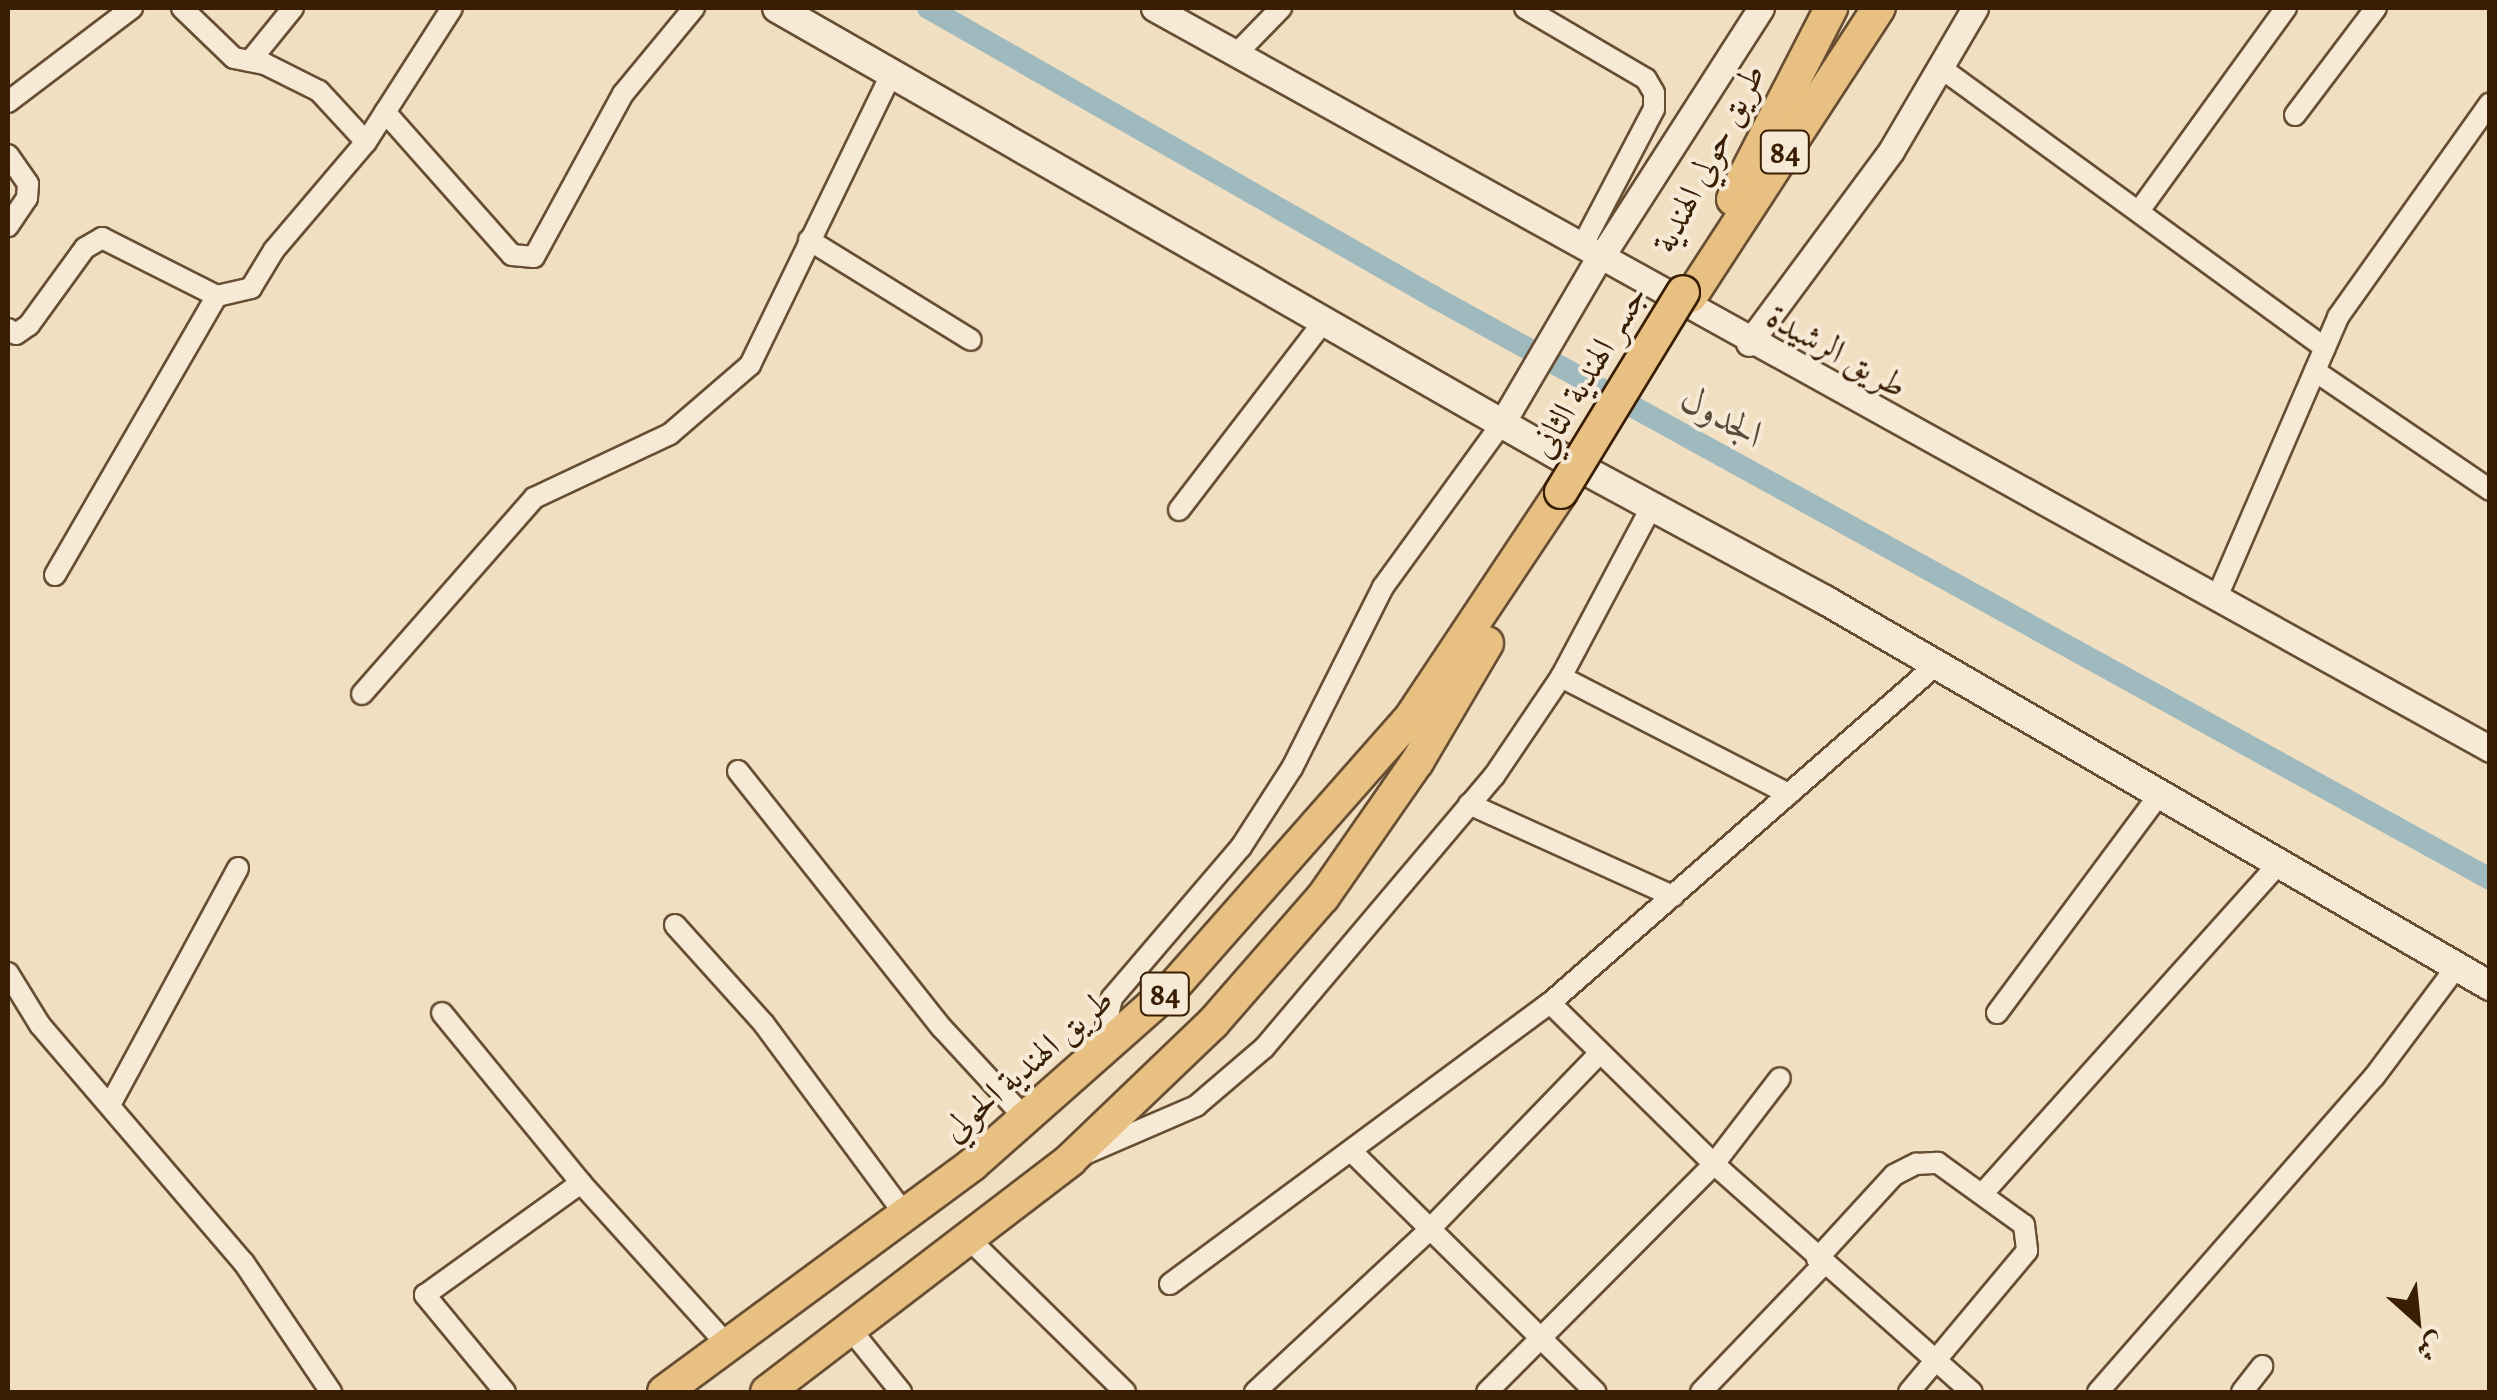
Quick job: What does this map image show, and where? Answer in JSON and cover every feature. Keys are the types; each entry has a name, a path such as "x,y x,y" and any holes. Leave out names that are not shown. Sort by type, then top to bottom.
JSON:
{"highway":[{"name":"طريق حولي الهندية","path":"1687,294 1831,8"},
{"name":"طريق حولي الهندية","path":"1687,294 1878,8"},
{"name":"جسر الهندية الثاني","path":"1565,494 1687,294"},
{"name":"طريق الهندية الحولي","path":"664,1392 907,1217 1115,1043 1240,916 1411,717 1565,494"},
{"name":"84","path":"767,1392 1070,1160 1214,1023 1324,898 1417,762 1565,494"}],"main road":[{"path":"778,8 1502,423 1936,665 2490,986"}],"street":[{"path":"8,102 132,8"},
{"path":"182,8 234,58 319,91 366,142"},
{"path":"250,61 294,8"},
{"path":"385,112 512,254 534,257 624,94 694,8"},
{"name":"طريق الرشيدة","path":"1154,8 1749,343 2490,749"},
{"path":"1238,52 1281,8"},
{"path":"1115,1043 1106,1024 1112,998 1241,848 1292,768 1384,587 1502,423 1567,312 1654,108 1654,93 1646,78 1525,8"},
{"path":"1595,253 1761,8"},
{"path":"1749,343 1891,151 1975,8"},
{"path":"2139,211 2286,8"},
{"path":"2294,115 2376,8"},
{"path":"8,330 16,334 30,325 85,248 102,238 217,296 251,288 274,250 366,142 446,10"},
{"path":"1941,68 2325,348"},
{"path":"362,694 534,498 670,434 750,365 892,73"},
{"path":"2217,597 2338,317 2490,103"},
{"path":"8,156 23,169 28,184 27,198 8,226"},
{"path":"809,240 971,340"},
{"path":"55,576 217,296"},
{"path":"1179,510 1324,320"},
{"path":"2315,371 2490,490"},
{"path":"1070,1160 1170,1120 1244,1069 1470,804 1561,677 1652,506"},
{"path":"1170,1284 1550,1003 1936,665"},
{"path":"1561,677 1789,794"},
{"path":"738,771 942,1028 1027,1120"},
{"path":"1997,1013 2159,795"},
{"path":"1470,804 1673,896"},
{"path":"1985,1191 2278,864"},
{"path":"111,1104 238,868"},
{"path":"675,925 764,1024 907,1217"},
{"path":"2098,1392 2374,1077 2457,966"},
{"path":"8,973 40,1024 244,1262 332,1392"},
{"path":"1550,1003 1820,1262 1972,1392"},
{"path":"442,1013 581,1183 730,1347"},
{"path":"1255,1392 1427,1232 1599,1054"},
{"path":"1487,1392 1714,1164 1780,1078"},
{"path":"1352,1152 1427,1232 1595,1392"},
{"path":"1700,1392 1894,1176 1916,1164 1938,1163 1985,1191 2024,1225 2027,1251 1909,1392"},
{"path":"505,1392 425,1295 581,1183"},
{"path":"970,1240 1126,1392"},
{"path":"852,1330 901,1392"},
{"path":"2242,1392 2262,1366"}],"waterway":[{"name":"الجدول","path":"928,8 1434,297 2490,879"}]}
